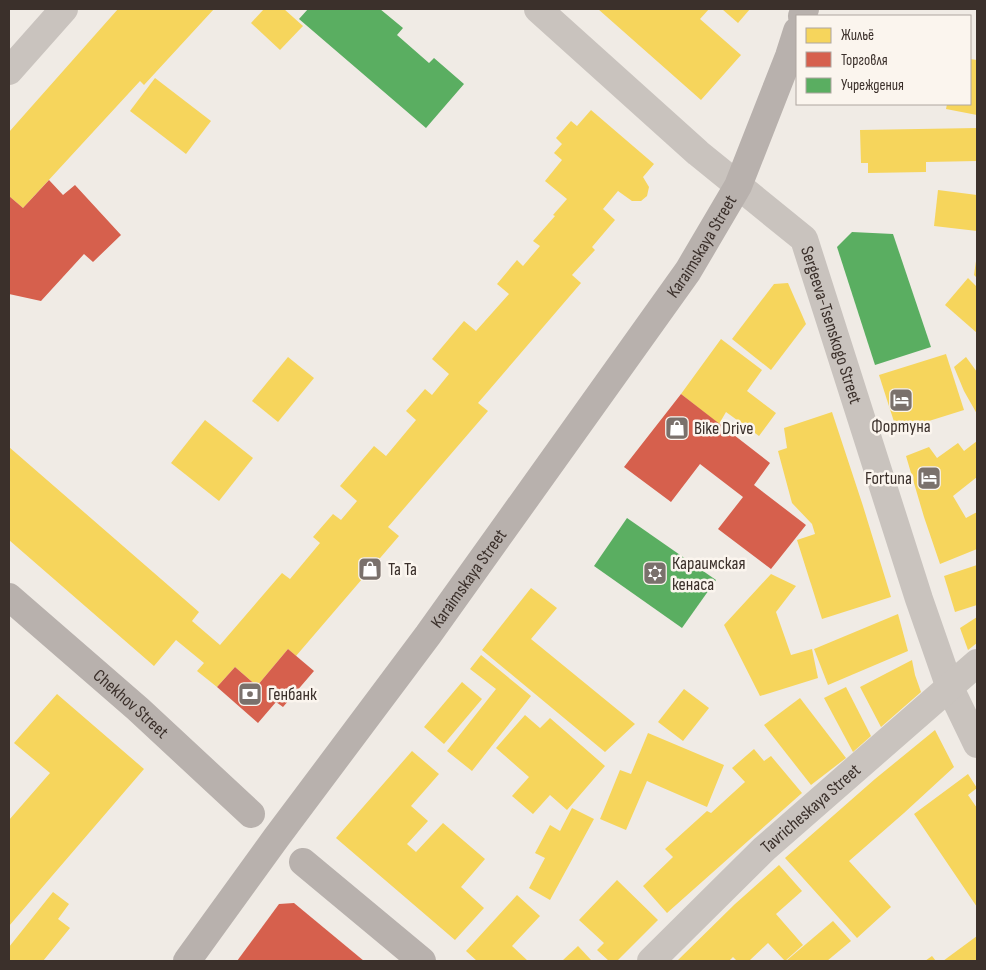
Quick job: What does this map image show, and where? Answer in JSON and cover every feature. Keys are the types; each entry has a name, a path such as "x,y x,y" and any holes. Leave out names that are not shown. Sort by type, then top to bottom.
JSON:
{"main road":[{"name":"Karaimskaya Street","path":"187,961 276,838 428,635 688,271 738,186 796,34"},
{"name":"Chekhov Street","path":"9,597 138,709 251,814"},
{"path":"303,862 422,961"}],"street":[{"path":"9,71 64,9"},
{"name":"Sergeeva-Tsenskogo Street","path":"538,9 692,148 804,239 919,599 950,688 977,744"},
{"name":"Tavricheskaya Street","path":"651,961 764,850 977,663"}],"building: Жильё":[{"path":"118,9 214,9 144,85 140,81 23,208 9,196 9,132"},
{"path":"264,9 284,9 303,26 280,50 251,23"},
{"path":"598,9 709,9 700,19 741,55 701,100"},
{"path":"722,9 750,9 738,23"},
{"path":"971,59 977,60 977,115 946,109 947,105 971,105"},
{"path":"155,78 211,121 186,154 130,111"},
{"path":"591,110 654,164 643,177 649,187 647,196 641,201 632,201 618,191 603,209 615,220 592,247 595,250 572,275 581,283 478,403 488,411 388,527 399,536 296,656 288,649 257,686 235,667 217,687 197,671 204,663 176,640 154,666 9,540 9,447 199,612 192,621 220,645 282,573 290,579 320,543 313,537 333,514 341,520 357,501 340,486 374,446 386,456 416,420 406,411 425,389 432,395 449,374 432,359 464,321 476,331 509,294 497,284 517,260 523,266 540,246 533,241 567,199 545,181 562,160 554,153 562,144 556,138 571,121 577,126"},
{"path":"977,128 977,161 926,162 926,172 868,173 868,163 861,163 860,130"},
{"path":"938,190 977,195 977,231 934,226"},
{"path":"977,261 977,278 974,275"},
{"path":"968,278 977,287 977,333 945,305"},
{"path":"788,283 806,324 771,370 732,339 774,284"},
{"path":"721,339 762,370 747,391 776,413 759,436 726,412 719,424 681,394"},
{"path":"946,354 964,410 897,431 879,375"},
{"path":"288,357 314,378 278,422 252,401"},
{"path":"966,357 977,372 977,414 964,391 954,367"},
{"path":"832,412 891,597 822,619 797,540 815,534 812,524 792,503 778,451 787,448 784,428"},
{"path":"205,420 253,458 219,501 171,463"},
{"path":"977,441 977,477 953,496 966,518 977,512 977,549 940,564 906,456 929,447 937,458 958,443 964,451"},
{"path":"977,565 977,605 955,612 944,576"},
{"path":"771,574 796,586 776,612 791,655 812,649 818,678 760,696 724,625"},
{"path":"531,588 557,608 531,639 635,724 605,752 482,650"},
{"path":"898,614 908,651 828,685 814,649"},
{"path":"977,617 977,643 968,650 960,628"},
{"path":"481,655 531,696 472,771 447,751 496,689 470,669"},
{"path":"912,660 921,692 881,727 860,687"},
{"path":"462,682 482,699 444,744 424,727"},
{"path":"846,687 871,736 853,752 824,698"},
{"path":"684,689 709,708 683,741 658,722"},
{"path":"57,694 144,769 9,926 9,820 50,773 14,743"},
{"path":"800,698 846,758 811,785 764,725"},
{"path":"525,715 540,728 550,718 605,766 567,810 550,795 533,814 512,796 529,777 496,748"},
{"path":"935,730 954,767 849,861 891,907 857,938 785,858 875,779"},
{"path":"648,733 724,765 707,807 647,781 626,830 600,819 620,770 631,774"},
{"path":"754,749 764,761 771,756 802,793 667,913 643,886 673,857 665,849 707,811 711,813 745,782 732,768"},
{"path":"412,751 439,774 411,806 428,821 407,844 416,852 443,823 485,859 461,887 484,908 455,940 336,838"},
{"path":"968,774 977,788 968,795 977,808 977,907 914,814"},
{"path":"572,808 594,819 550,900 529,888 545,858 535,853 550,825 560,831"},
{"path":"779,865 802,891 776,914 803,945 785,961 768,943 749,961 737,961 733,957 729,961 677,961 735,904"},
{"path":"617,880 658,920 617,961 609,961 597,950 604,943 579,920"},
{"path":"53,892 69,904 58,919 70,928 43,961 9,961 9,947"},
{"path":"517,895 540,916 512,946 528,961 477,961 466,951"},
{"path":"833,921 851,941 827,961 786,961"},
{"path":"977,936 977,961 943,961"},
{"path":"578,946 592,961 562,961"},
{"path":"932,956 936,961 925,961"}],"building: Торговля":[{"path":"49,180 63,195 75,185 121,235 93,262 84,254 41,301 9,294 9,196 23,208"},
{"path":"681,394 770,463 754,485 806,525 771,569 718,529 743,497 700,464 671,502 624,467"},
{"path":"288,649 314,671 283,707 276,702 258,723 217,687 235,667 257,686"},
{"path":"294,903 364,961 237,961 279,904"}],"building: Учреждения":[{"path":"308,9 380,9 403,28 397,35 429,63 434,58 464,84 426,128 299,19"},
{"path":"852,232 893,234 931,347 875,365 837,247"},
{"name":"Караимская кенаса","path":"627,518 716,580 682,628 594,566"}],"place":[{"name":"Фортуна","path":"901,400"},
{"name":"Bike Drive","path":"677,428"},
{"name":"Fortuna","path":"929,478"},
{"name":"Та Та","path":"370,569"},
{"name":"Караимская кенаса","path":"655,573"},
{"name":"Генбанк","path":"250,694"}]}
